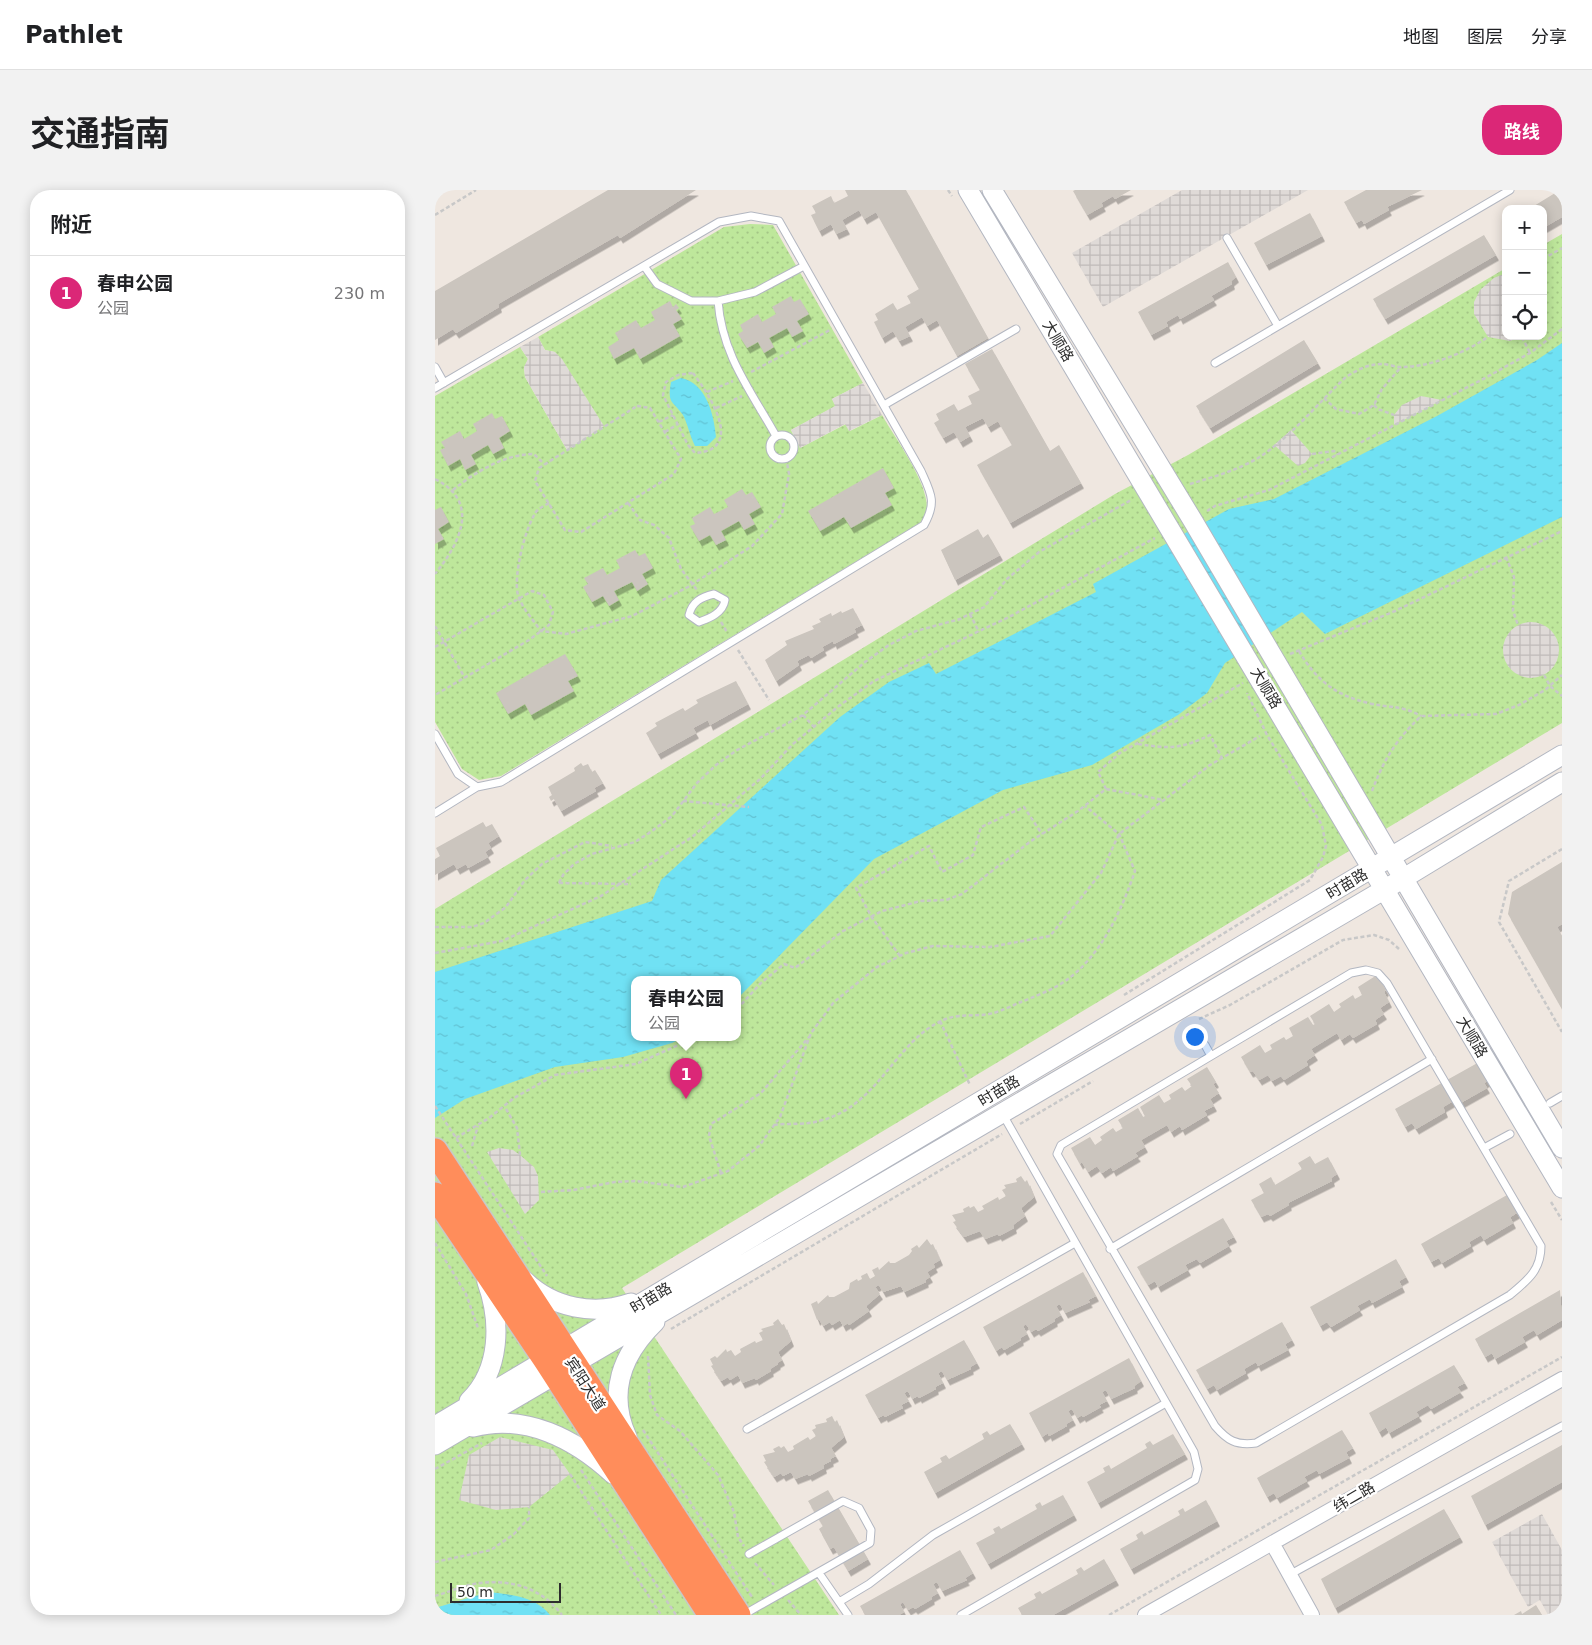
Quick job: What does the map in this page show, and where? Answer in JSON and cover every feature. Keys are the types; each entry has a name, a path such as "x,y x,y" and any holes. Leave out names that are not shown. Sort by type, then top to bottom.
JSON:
{"highway":[{"name":"宾阳大道","path":"443,1154 491,1258 635,1478 738,1615"},
{"name":"宾阳大道","path":"435,1195 491,1258"},
{"name":"宾阳大道","path":"635,1478 711,1615"}],"street":[{"name":"大顺路","path":"992,190 1200,516 1269,651 1562,1148"},
{"name":"大顺路","path":"961,194 1373,869 1562,1188"},
{"name":"时苗路","path":"435,1445 456,1423 669,1297 1562,756"},
{"name":"时苗路","path":"669,1297 1404,878 1562,782"},
{"path":"491,1258 535,1290 556,1302 583,1309 616,1308 669,1297"},
{"path":"456,1423 484,1384 493,1358 497,1329 491,1258"},
{"path":"635,1478 618,1399 622,1365 669,1297"},
{"name":"纬二路","path":"1145,1615 1562,1379"},
{"path":"456,1423 510,1422 539,1428 566,1440 635,1478"},
{"name":"时苗路","path":"435,1426 456,1423"},
{"path":"1275,1550 1312,1615"}],"lane":[{"path":"1215,363 1509,190"},
{"path":"435,388 719,222 751,216 779,221 921,471 932,495 932,511 924,524 501,782 477,786 435,813"},
{"path":"1227,238 1278,326"},
{"path":"644,266 657,284 691,301 718,301 755,292 805,266"},
{"path":"718,301 720,320 731,357 776,436"},
{"path":"883,405 1016,330"},
{"path":"435,367 444,383"},
{"path":"784,435 792,442 793,449 786,457 779,458 772,453 770,446 776,436 784,435"},
{"path":"714,594 722,597 725,604 717,614 699,622 689,615 693,604 702,598 714,594"},
{"path":"435,734 458,774 477,786"},
{"path":"1366,970 1378,973 1387,983 1432,1059 1541,1246 1541,1261 1528,1280 1510,1295 1256,1443 1241,1445 1227,1439 1215,1426 1061,1163 1057,1154 1061,1145 1351,973 1366,970"},
{"path":"1205,1045 1211,1056"},
{"path":"1111,1249 1432,1059"},
{"path":"1550,1103 1562,1096"},
{"path":"961,1615 1195,1480 1198,1469 1194,1452 1006,1120"},
{"path":"1484,1148 1510,1134"},
{"path":"747,1429 1075,1243"},
{"path":"839,1602 869,1584 933,1535 1166,1403"},
{"path":"1289,1575 1562,1426"},
{"path":"743,1615 870,1543 871,1530 859,1508 843,1501 749,1554"},
{"path":"819,1573 848,1615"}],"path":[{"path":"435,215 477,190"},
{"path":"948,190 961,194"},
{"path":"1547,257 1562,248"},
{"path":"707,392 787,355 838,326"},
{"path":"1200,516 1269,490 1487,378 1529,353 1562,329"},
{"path":"1184,486 1232,470 1258,458 1283,438 1346,377 1356,370 1369,365 1383,364 1401,367 1453,356 1488,337"},
{"path":"1523,340 1529,353"},
{"path":"1324,398 1336,409 1350,414 1359,414 1374,406 1382,389 1401,367"},
{"path":"693,373 707,392 719,416 721,432 717,445 708,452 695,453 687,445 663,395 666,382 677,375 693,373"},
{"path":"716,408 750,392"},
{"path":"637,406 650,408 659,422 681,458 674,474 581,532 565,530 535,481 539,468 637,406"},
{"path":"1374,406 1394,415"},
{"path":"659,422 673,415"},
{"path":"665,432 678,424"},
{"path":"1312,454 1334,452 1337,455"},
{"path":"453,490 464,481 501,461 519,454 534,454 544,464"},
{"path":"541,631 567,634 632,616 688,587 751,546 782,514 789,474 786,457"},
{"path":"435,479 453,490 461,504 463,522 455,547 435,574"},
{"path":"1130,492 1135,500"},
{"path":"631,884 559,883 563,875 574,864 592,854 614,846 635,842 652,831 672,816 710,771 737,750 803,715 865,662 889,645 916,631 960,619 984,607 1007,579 1039,552 1131,500"},
{"path":"628,502 640,520 654,526 669,538 681,568 702,598"},
{"path":"541,631 519,597 517,588 520,560 528,526 537,510 549,503"},
{"path":"1287,656 1395,611 1562,531"},
{"path":"1155,534 1160,542"},
{"path":"435,953 502,941 601,896 692,837 759,779 814,727 874,681 908,663 979,632 1164,534"},
{"path":"1507,557 1514,577 1513,611 1518,625"},
{"path":"435,647 531,591 544,595 553,612 549,625 541,631 435,695"},
{"path":"717,614 769,700"},
{"path":"970,614 979,632"},
{"path":"435,626 465,678"},
{"path":"1299,651 1315,676 1333,689 1368,703 1408,708 1421,716 1496,714 1519,705 1550,686 1562,675"},
{"path":"1545,675 1550,686 1562,696"},
{"path":"1238,676 1242,684"},
{"path":"1106,789 1098,772 1120,753 1246,681"},
{"path":"1121,997 1310,880 1323,857 1326,846 1321,825 1267,735 1246,693"},
{"path":"803,715 814,727"},
{"path":"1369,797 1383,762 1400,736 1421,716"},
{"path":"1137,744 1165,748 1187,746 1211,735 1222,758"},
{"path":"721,1173 709,1136 711,1124 761,1093 811,1034 835,1002 877,967 899,956 933,946 989,947 1049,936 1101,873 1119,834 1222,758 1260,736"},
{"path":"741,1005 761,983 784,964 795,968 843,931 871,916 882,911 921,902 946,900 962,894 1106,789 1164,800"},
{"path":"683,801 749,807"},
{"path":"774,1124 819,1121 843,1111 866,1095 912,1043 940,1021 959,1015 989,1014 1031,998 1068,979 1093,955 1115,918 1135,871 1119,834 1085,806"},
{"path":"899,956 871,916 855,888 929,846 941,872 973,855 981,827 1024,808 1042,834"},
{"path":"435,927 472,927 484,923 506,907 525,880 542,864 585,842 614,846"},
{"path":"1562,849 1509,881 1499,922 1562,1032"},
{"path":"940,1021 970,1085"},
{"path":"541,1192 573,1190 615,1182 635,1181 683,1187 728,1171 759,1146 780,1117 811,1034"},
{"path":"443,1154 478,1124 514,1098 555,1075 595,1067 636,1064 688,1041"},
{"path":"435,1106 543,1272 549,1278"},
{"path":"506,1109 517,1128 520,1155"},
{"path":"471,1146 478,1124"},
{"path":"435,1243 466,1294 479,1336"},
{"path":"648,1355 650,1395 657,1415 680,1431 718,1475 734,1512 738,1537 749,1554 777,1588"},
{"path":"1109,1615 1562,1357"},
{"path":"435,1470 487,1440"},
{"path":"578,1465 676,1615"},
{"path":"570,1474 661,1615"},
{"path":"435,1562 491,1550 514,1534 529,1518 529,1507"},
{"path":"435,1596 480,1583 524,1585 552,1602 562,1615"},
{"path":"784,1596 801,1615"}],"green space":[{"path":"750,224 773,225 863,383 832,399 836,406 791,430 800,448 846,424 850,431 882,415 917,473 926,498 927,509 925,515 920,523 501,776 479,780 462,769 435,722 435,396 520,347 528,359 524,368 525,377 567,450 555,352 545,350 538,337 724,227"},
{"path":"1562,234 1562,723 622,1288 839,1615 435,1615 435,909 1115,494 1188,455 1502,270 1502,340 1547,340 1547,243"}],"shaded area":[{"path":"1182,190 1308,190 1103,307 1072,253"},
{"path":"1502,275 1502,340 1488,337 1474,314 1474,302 1480,290 1494,278"},
{"path":"538,337 545,350 555,352 562,359 604,426 567,450 525,377 524,367 528,359 520,347"},
{"path":"863,383 882,415 849,431 845,424 800,448 791,430 835,406 832,399"},
{"path":"1421,396 1442,400 1394,425 1394,415 1402,405"},
{"path":"1291,430 1312,454 1305,463 1298,466 1274,445"},
{"path":"1526,622 1536,622 1551,630 1557,639 1559,650 1557,661 1551,670 1536,678 1526,678 1515,673 1508,666 1503,655 1503,645 1508,634 1515,627"},
{"path":"499,1148 513,1150 520,1155 534,1167 538,1176 539,1200 525,1214 487,1152"},
{"path":"500,1437 553,1450 570,1474 529,1507 496,1510 459,1500 469,1455"},
{"path":"1542,1514 1562,1550 1562,1615 1548,1615 1540,1600 1528,1607 1492,1542"}],"water":[{"path":"1562,343 1562,517 1325,634 1302,612 1225,663 1207,693 1178,715 1092,765 1003,790 874,859 741,995 741,976 631,976 631,1041 676,1041 623,1057 555,1067 465,1099 435,1118 435,972 652,901 661,880 840,717 889,682 929,663 936,674 1096,592 1093,584 1229,509 1274,499 1437,416 1537,360"},
{"path":"681,378 697,386 703,393 711,410 716,437 707,446 695,446 683,415 670,399 671,382"},
{"path":"489,1592 530,1600 550,1615 435,1615 435,1608"}],"building":[{"path":"608,190 696,190 620,238 618,235 498,304 499,307 456,333 453,329 435,340 435,291"},
{"path":"845,190 906,190 988,338 957,356 937,320 927,326 922,317 905,327 910,336 899,341 893,331 882,338 874,322 878,320 875,314 893,303 897,310 911,303 907,296 919,289 876,212 864,219 859,210 842,220 847,229 836,234 831,224 819,231 811,215 816,213 812,206 831,196 834,203 848,196"},
{"path":"1131,190 1115,199 1113,196 1101,203 1103,206 1087,215 1073,191"},
{"path":"1366,190 1422,190 1387,207 1389,210 1364,224 1362,220 1356,223 1344,202"},
{"path":"1562,190 1562,217 1547,226 1547,205 1536,205"},
{"path":"1310,213 1322,236 1266,265 1254,243"},
{"path":"1484,235 1496,255 1385,319 1373,299"},
{"path":"1228,262 1236,277 1231,281 1232,284 1211,296 1214,300 1180,319 1178,315 1166,322 1168,326 1151,335 1138,312"},
{"path":"791,296 794,302 800,299 809,314 797,321 803,331 792,337 787,328 769,338 774,347 764,353 758,342 747,348 738,334 743,331 740,325 758,314 762,322 776,314 772,307"},
{"path":"670,301 673,307 676,304 679,308 676,310 682,319 673,324 680,336 640,359 634,348 614,359 608,347 619,340 615,333 636,320 641,328 655,320 651,312"},
{"path":"1304,340 1318,363 1210,428 1196,406"},
{"path":"992,349 1050,451 1059,445 1081,483 1010,523 977,465 1012,445 998,421 988,427 983,418 965,427 970,436 960,442 954,432 943,438 934,423 939,420 936,414 954,404 958,411 972,404 968,396 980,390 965,364"},
{"path":"492,413 495,419 502,416 510,431 499,438 504,448 493,454 488,445 471,455 476,464 465,470 460,459 448,466 440,450 445,448 441,442 460,431 464,439 477,431 473,424"},
{"path":"883,468 894,488 885,493 892,505 851,528 844,517 820,531 808,511"},
{"path":"742,489 746,495 752,492 761,507 749,514 755,524 744,530 739,521 721,531 726,540 716,545 710,535 699,541 690,526 695,524 692,518 710,507 714,514 728,507 724,500"},
{"path":"441,507 449,522 438,529 444,539 435,544 435,510"},
{"path":"978,529 983,538 988,534 1000,555 955,580 941,550"},
{"path":"635,550 639,556 645,553 653,568 642,574 648,584 637,591 632,582 614,591 619,600 609,606 603,596 592,602 583,587 588,584 584,578 603,568 607,575 620,568 616,560"},
{"path":"853,608 862,625 854,629 856,632 834,644 833,641 822,647 824,650 811,658 809,655 797,661 799,665 776,681 765,660 787,645 785,641 814,629 812,626 821,622 819,619 831,613 832,616"},
{"path":"565,654 578,676 568,681 574,691 531,715 525,704 508,714 496,693"},
{"path":"736,681 748,704 710,725 708,720 693,728 696,733 658,754 646,733 657,726 655,723 683,708 685,711 698,703 696,700"},
{"path":"581,763 583,766 588,764 592,772 595,770 603,783 594,788 596,791 561,811 554,799 551,801 549,797 552,795 548,787 575,771 574,768"},
{"path":"483,822 486,827 492,824 499,836 488,843 491,848 485,852 488,857 468,868 466,864 457,869 454,864 435,875 435,859 440,856 436,848"},
{"path":"1562,862 1562,924 1557,927 1562,936 1562,1009 1508,914 1512,892"},
{"path":"1377,975 1386,990 1384,992 1389,1002 1380,1008 1384,1014 1375,1020 1377,1024 1353,1038 1350,1034 1341,1040 1337,1033 1311,1049 1315,1055 1306,1061 1308,1065 1284,1080 1281,1076 1272,1081 1268,1075 1259,1080 1253,1071 1250,1072 1241,1057 1260,1045 1265,1053 1272,1049 1270,1045 1284,1037 1286,1040 1293,1036 1289,1028 1308,1017 1313,1025 1315,1024 1310,1016 1329,1004 1334,1012 1341,1007 1339,1004 1353,995 1355,999 1362,995 1358,987"},
{"path":"1481,1061 1491,1079 1484,1083 1487,1088 1457,1105 1455,1100 1443,1107 1445,1112 1416,1129 1412,1123 1405,1127 1395,1109"},
{"path":"1207,1067 1216,1082 1213,1084 1219,1093 1210,1099 1214,1106 1204,1111 1207,1115 1182,1130 1180,1126 1171,1132 1167,1125 1141,1140 1145,1147 1135,1153 1138,1156 1113,1171 1111,1167 1102,1173 1097,1166 1088,1172 1082,1162 1080,1164 1071,1148 1090,1137 1095,1145 1102,1140 1100,1137 1113,1128 1116,1132 1123,1128 1118,1120 1138,1108 1143,1117 1145,1116 1140,1107 1159,1095 1164,1103 1171,1099 1169,1095 1182,1087 1185,1091 1192,1086 1187,1079"},
{"path":"1310,1156 1315,1164 1328,1157 1337,1174 1331,1178 1332,1181 1288,1203 1289,1205 1270,1216 1268,1214 1261,1217 1251,1200 1264,1193 1259,1184 1271,1177 1275,1185 1302,1169 1298,1163"},
{"path":"1021,1176 1025,1182 1027,1180 1034,1197 1021,1208 1025,1216 1013,1225 1014,1228 999,1236 998,1234 985,1239 980,1231 964,1237 953,1222 956,1221 952,1215 964,1212 963,1209 969,1206 970,1208 974,1206 978,1212 984,1209 982,1206 998,1197 999,1200 1006,1196 1002,1190 1006,1188 1004,1185 1017,1182 1016,1179"},
{"path":"1507,1195 1517,1213 1510,1217 1513,1223 1484,1240 1481,1235 1469,1242 1471,1246 1442,1263 1439,1258 1431,1262 1421,1244"},
{"path":"1223,1218 1234,1237 1226,1241 1229,1246 1200,1263 1197,1259 1185,1265 1188,1270 1158,1287 1155,1281 1148,1285 1137,1267"},
{"path":"927,1239 931,1245 933,1244 940,1260 933,1264 935,1267 927,1272 930,1277 925,1280 926,1282 904,1292 901,1286 883,1292 879,1285 875,1287 880,1294 866,1306 869,1311 849,1325 848,1323 843,1326 840,1320 832,1325 830,1322 823,1326 819,1319 817,1320 811,1304 817,1301 818,1304 828,1295 829,1297 834,1297 849,1289 850,1283 857,1279 858,1281 862,1279 861,1276 867,1273 870,1279 875,1276 872,1270 878,1267 879,1270 889,1261 890,1263 895,1263 909,1255 912,1251 911,1249 917,1245 919,1248"},
{"path":"1396,1259 1406,1277 1399,1281 1402,1287 1372,1303 1370,1299 1357,1306 1360,1310 1331,1327 1327,1322 1320,1326 1310,1307"},
{"path":"1083,1272 1096,1296 1088,1300 1090,1302 1065,1313 1060,1304 1056,1306 1061,1315 1054,1319 1055,1321 1038,1331 1036,1329 1031,1332 1026,1324 1023,1326 1027,1334 1020,1338 1021,1340 1004,1350 1002,1347 996,1351 983,1327"},
{"path":"1560,1290 1562,1320 1537,1335 1534,1330 1522,1337 1525,1342 1495,1359 1492,1353 1485,1357 1475,1339"},
{"path":"778,1319 782,1325 784,1324 791,1341 778,1352 782,1360 770,1369 771,1371 756,1380 755,1378 742,1383 738,1375 730,1380 728,1377 721,1381 711,1366 713,1365 710,1359 715,1356 717,1358 726,1349 727,1352 731,1350 735,1356 741,1352 740,1349 755,1341 756,1343 763,1340 759,1333 763,1331 761,1329 774,1325 773,1323"},
{"path":"1282,1322 1292,1340 1285,1344 1288,1350 1258,1366 1256,1362 1244,1369 1246,1373 1217,1390 1214,1385 1207,1389 1196,1370"},
{"path":"964,1340 977,1363 970,1367 971,1369 947,1380 942,1371 938,1373 943,1383 935,1387 936,1389 919,1398 918,1396 912,1399 908,1391 904,1393 909,1401 901,1405 903,1408 885,1417 884,1415 878,1418 865,1395"},
{"path":"1129,1358 1141,1381 1134,1386 1135,1388 1111,1399 1106,1390 1102,1392 1107,1401 1099,1405 1101,1407 1083,1417 1082,1415 1077,1418 1072,1409 1068,1411 1073,1420 1066,1424 1067,1426 1049,1436 1048,1433 1042,1437 1029,1413"},
{"path":"1454,1365 1465,1383 1457,1387 1461,1392 1431,1409 1428,1405 1416,1412 1419,1416 1389,1433 1386,1427 1379,1432 1369,1413"},
{"path":"832,1416 835,1422 837,1420 844,1437 831,1448 836,1456 823,1465 824,1468 809,1476 808,1474 795,1479 791,1472 783,1476 781,1473 774,1477 764,1462 766,1461 763,1455 775,1452 773,1449 779,1446 781,1448 784,1446 788,1452 794,1449 793,1446 808,1437 810,1440 816,1436 812,1430 816,1428 815,1425 827,1422 826,1419"},
{"path":"1010,1424 1022,1444 935,1493 924,1472 942,1462 940,1458 946,1455 949,1459 984,1439 982,1434 987,1431 990,1435"},
{"path":"1342,1430 1353,1448 1346,1452 1349,1458 1319,1474 1317,1470 1304,1477 1307,1481 1277,1498 1274,1493 1267,1497 1257,1478"},
{"path":"1173,1434 1185,1454 1098,1503 1087,1482 1105,1472 1103,1468 1109,1465 1111,1469 1147,1448 1145,1444 1150,1441 1153,1445"},
{"path":"1562,1445 1562,1482 1485,1525 1471,1496"},
{"path":"828,1490 868,1559 848,1571 834,1547 830,1549 819,1529 823,1526 808,1501"},
{"path":"1063,1495 1074,1515 988,1564 976,1543 995,1533 993,1529 999,1526 1001,1529 1037,1509 1035,1505 1040,1502 1042,1506"},
{"path":"1206,1500 1217,1521 1131,1569 1120,1549 1138,1539 1136,1535 1142,1531 1144,1535 1180,1515 1178,1511 1183,1508 1185,1512"},
{"path":"1444,1509 1460,1537 1335,1608 1321,1579"},
{"path":"960,1550 973,1573 965,1578 967,1580 942,1591 937,1582 933,1584 938,1593 931,1597 932,1599 915,1609 913,1607 908,1610 903,1602 900,1604 904,1612 899,1615 865,1615 860,1606"},
{"path":"1104,1559 1116,1580 1053,1615 1022,1615 1018,1608 1036,1598 1034,1594 1040,1591 1042,1594 1078,1574 1076,1570 1081,1567 1084,1571"},
{"path":"1536,1605 1542,1615 1514,1615 1521,1611 1522,1614"}],"place":[{"name":"春申公园","path":"686,1099"}]}
